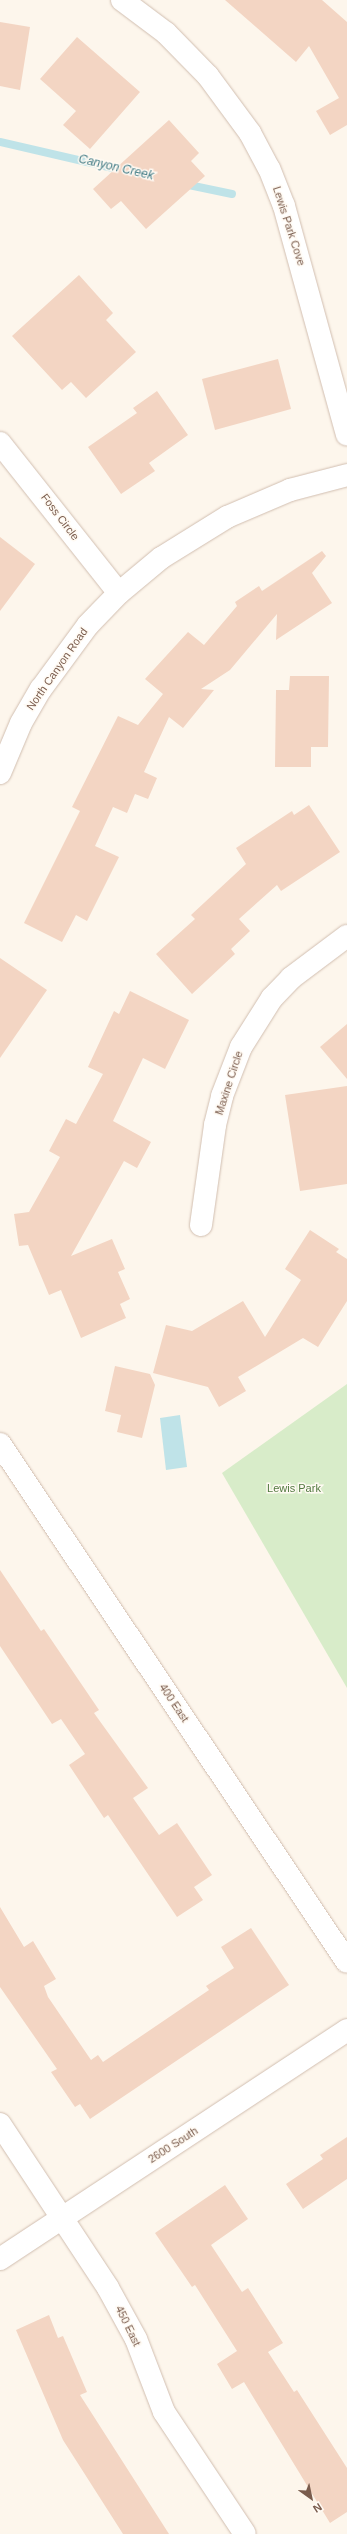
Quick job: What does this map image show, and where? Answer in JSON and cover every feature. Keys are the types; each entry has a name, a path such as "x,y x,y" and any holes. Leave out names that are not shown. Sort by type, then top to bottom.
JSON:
{"street":[{"name":"Lewis Park Cove","path":"122,0 166,33 208,76 250,134 269,168 284,206 347,434"},
{"name":"Foss Circle","path":"0,443 119,592"},
{"name":"North Canyon Road","path":"0,773 21,723 41,689 88,625 119,592 161,558 227,517 290,490 347,475"},
{"name":"Maxine Circle","path":"201,1225 216,1125 224,1089 241,1047 259,1015 286,983 315,957 347,936"},
{"name":"400 East","path":"0,1444 347,1962"},
{"name":"2600 South","path":"0,2259 347,2030"},
{"name":"450 East","path":"0,2124 124,2315 164,2412 245,2534"}],"green space":[{"name":"Lewis Park","path":"347,1384 347,1688 222,1473"}],"water":[{"path":"180,1415 187,1467 166,1470 160,1418"}],"building":[{"path":"225,0 322,0 347,22 347,125 330,135 316,111 339,98 309,46 296,62"},
{"path":"0,22 30,27 20,90 0,86"},
{"path":"77,37 140,92 90,149 63,125 76,111 40,79"},
{"path":"169,120 199,153 191,161 205,176 146,229 121,201 111,209 93,189"},
{"path":"79,275 113,313 106,320 136,352 86,398 71,382 62,390 12,336"},
{"path":"278,359 291,409 215,430 202,379"},
{"path":"157,391 188,435 149,463 155,471 121,494 88,447 137,413 133,408"},
{"path":"0,537 35,564 0,611"},
{"path":"322,551 326,556 312,573 332,603 276,640 277,614 230,670 201,689 214,690 183,728 169,717 144,772 157,778 148,799 135,794 127,813 113,807 95,846 119,857 87,921 76,915 62,942 24,923 80,811 72,807 118,716 138,725 163,694 145,679 188,632 204,645 237,606 235,602 259,586 262,591"},
{"path":"290,676 329,676 328,747 311,747 311,767 275,767 276,690 289,690"},
{"path":"309,805 340,852 281,891 277,885 239,919 250,931 231,949 235,954 192,994 156,954 195,919 191,915 246,864 236,848 292,811 294,815"},
{"path":"0,958 47,990 0,1058"},
{"path":"130,991 189,1020 165,1069 143,1058 113,1121 151,1142 137,1168 124,1161 71,1256 112,1239 125,1269 118,1272 130,1299 120,1304 126,1318 81,1338 61,1290 49,1295 28,1245 19,1246 14,1214 29,1212 60,1157 49,1151 66,1119 76,1124 103,1074 88,1067 114,1011 119,1014"},
{"path":"347,1024 347,1079 320,1047"},
{"path":"347,1086 347,1184 300,1191 285,1095"},
{"path":"310,1230 339,1249 336,1252 347,1259 347,1301 318,1347 303,1338 238,1377 246,1391 219,1407 208,1387 153,1373 166,1325 192,1331 243,1301 265,1337 301,1280 285,1269"},
{"path":"115,1366 150,1374 155,1385 142,1438 117,1432 121,1415 105,1411"},
{"path":"0,1570 41,1631 44,1629 99,1710 94,1713 148,1788 133,1798 159,1835 177,1823 212,1875 194,1887 203,1900 177,1917 108,1815 104,1818 69,1765 85,1754 61,1719 52,1724 0,1646"},
{"path":"0,1907 24,1947 33,1941 56,1979 44,1986 48,1997 91,2060 98,2055 103,2062 209,1990 206,1986 234,1968 221,1947 251,1928 289,1985 90,2119 80,2104 75,2107 51,2072 57,2069 0,1987"},
{"path":"347,2137 347,2179 303,2209 286,2184 323,2159 320,2155"},
{"path":"225,2185 248,2219 211,2245 242,2292 248,2288 283,2343 268,2352 294,2392 297,2390 347,2468 347,2512 330,2523 244,2382 232,2389 217,2364 237,2351 195,2285 192,2287 155,2233"},
{"path":"49,2315 58,2338 63,2336 87,2392 80,2395 169,2534 123,2534 63,2440 16,2330"}],"waterway":[{"name":"Canyon Creek","path":"0,142 126,171"},
{"name":"Canyon Creek","path":"184,184 232,194"}]}
